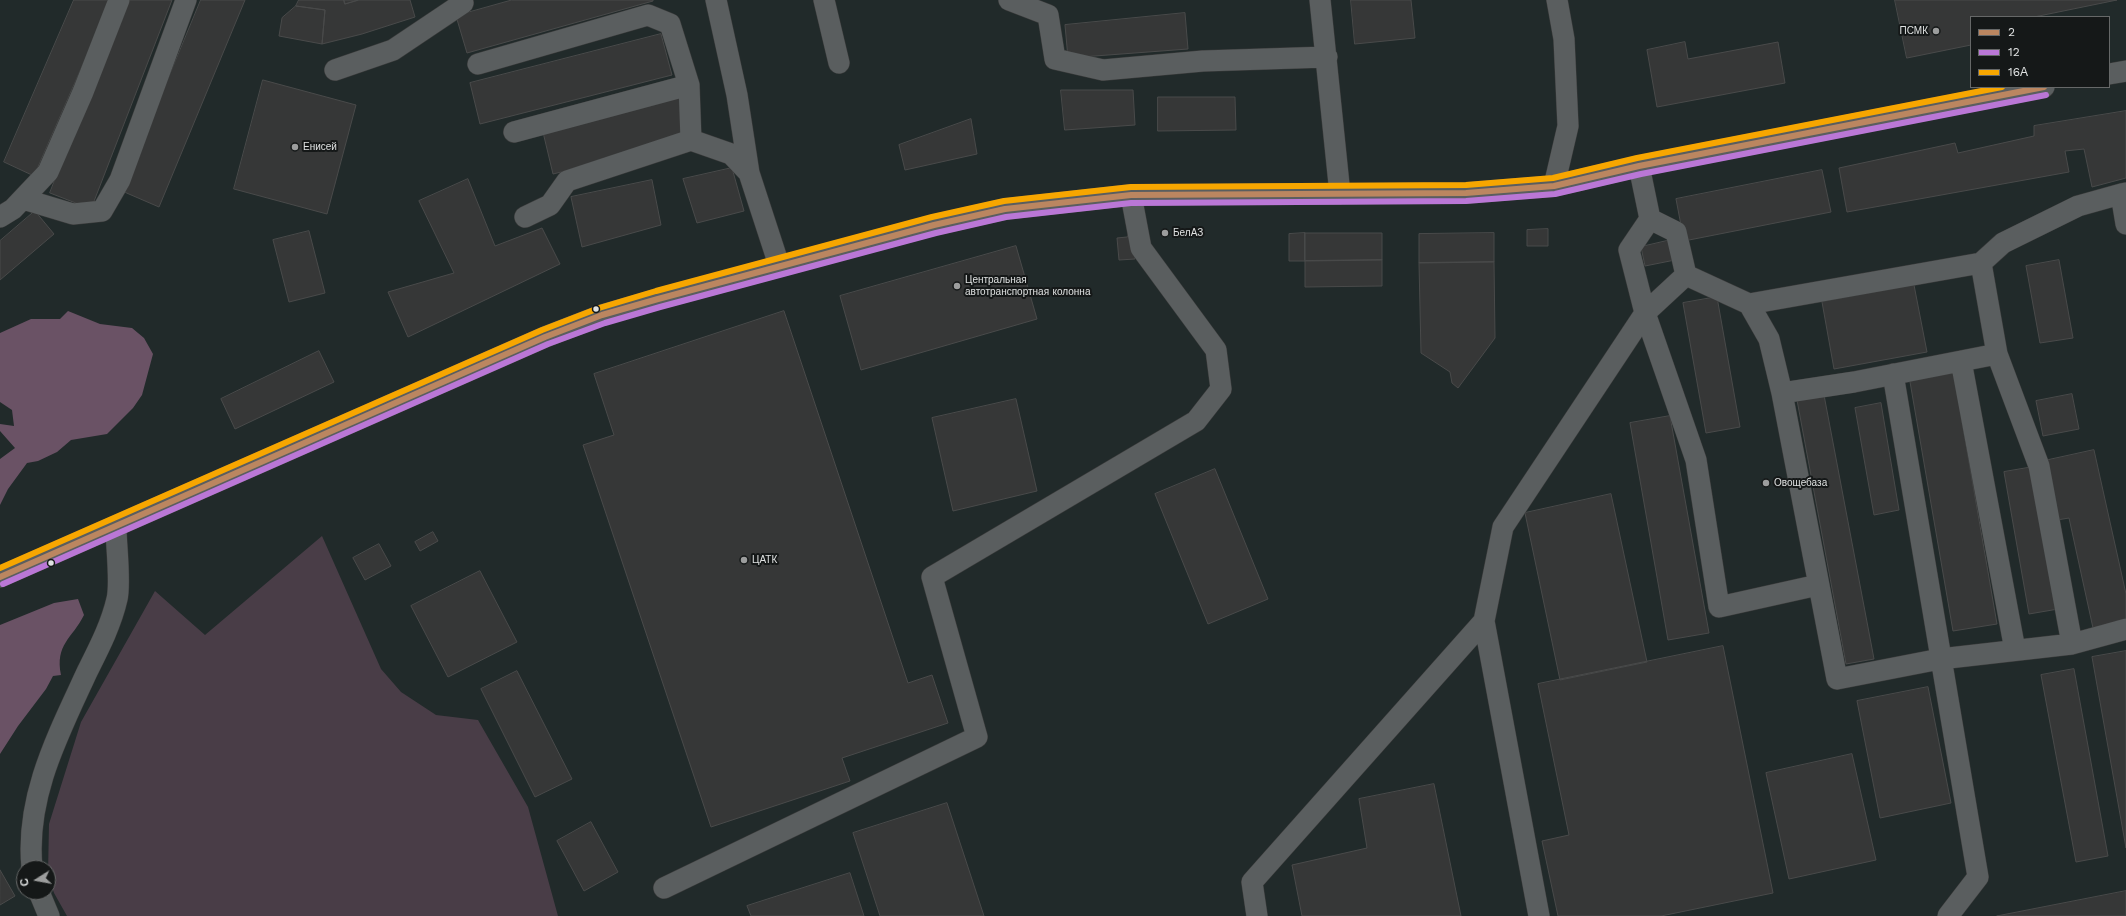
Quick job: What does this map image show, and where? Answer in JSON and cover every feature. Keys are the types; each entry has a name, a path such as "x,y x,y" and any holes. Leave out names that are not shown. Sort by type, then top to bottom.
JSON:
{"street":[{"path":"0,218 13,209 48,172 83,92 119,0"},
{"path":"23,199 73,214 102,211 120,180 186,0"},
{"path":"716,0 737,95 749,173 779,265"},
{"path":"824,0 839,63"},
{"path":"1009,0 1048,15 1055,59 1104,70 1203,61 1327,57"},
{"path":"1320,0 1340,194"},
{"path":"1554,186 1568,126 1564,39 1557,0"},
{"path":"335,70 393,50 466,1"},
{"path":"478,64 648,15 670,24 689,85 691,140"},
{"path":"2110,74 2126,71"},
{"path":"514,132 689,85"},
{"path":"0,577 546,337 602,315 779,265 1005,209 1131,195 1466,193 1554,186 1639,166 2039,88"},
{"path":"525,217 550,205 567,181 691,140 731,154 749,173"},
{"path":"1639,166 1650,219 1630,250 1645,313 1696,460 1719,607 1818,585"},
{"path":"1686,275 1749,304 1981,263 2003,243 2078,206 2124,194 2126,224"},
{"path":"664,888 977,737 932,577 1196,421 1221,390 1216,350 1141,248 1131,195"},
{"path":"1650,219 1676,232 1686,275"},
{"path":"1981,263 1997,354 2039,466 2072,644"},
{"path":"1540,916 1484,621 1503,527 1645,313 1686,275"},
{"path":"1749,304 1769,339 1782,393 1837,679 1940,659 2072,644 2126,629"},
{"path":"1782,393 1997,354"},
{"path":"1961,361 2015,650"},
{"path":"1893,374 1978,877 1948,916"},
{"path":"31,860 30,848 33,818 40,781 66,718 109,627 117,598 116,527"},
{"path":"1257,916 1252,882 1484,621"},
{"path":"42,900 49,916"}],"shaded area":[{"path":"0,0 2126,0 2126,916 0,916"},
{"path":"68,311 100,324 132,328 144,338 153,354 142,395 133,408 107,434 71,440 57,452 38,461 27,463 8,489 0,505 0,459 15,448 0,431 0,424 14,426 12,410 0,402 0,333 31,319 60,319"},
{"path":"322,536 381,669 401,692 436,715 478,720 528,807 558,916 67,916 56,897 56,860 48,860 49,824 81,722 155,591 205,635"},
{"path":"78,599 84,615 62,649 60,656 61,675 53,676 46,689 18,726 0,754 0,625 54,603"}],"building":[{"path":"74,0 111,0 34,176 4,162"},
{"path":"125,0 172,0 91,209 50,193"},
{"path":"201,0 245,0 159,207 122,191"},
{"path":"299,0 344,0 345,4 359,0 410,0 415,17 362,34 322,44 325,10 296,6"},
{"path":"344,0 358,0 345,4"},
{"path":"512,0 653,1 467,53 456,16"},
{"path":"1351,0 1411,0 1415,38 1355,44"},
{"name":"ПСМК","path":"1895,0 2117,0 2039,16 1970,16 1970,45 1907,58"},
{"path":"296,6 325,10 322,44 279,36 282,18"},
{"path":"1185,13 1188,49 1068,58 1065,25"},
{"path":"661,34 672,75 480,124 470,83"},
{"path":"1685,42 1688,59 1778,42 1785,83 1657,107 1647,50"},
{"name":"Енисей","path":"263,80 356,105 327,214 234,189"},
{"path":"1061,90 1133,90 1135,125 1065,130"},
{"path":"680,94 691,140 553,174 542,128"},
{"path":"1158,97 1235,97 1236,130 1158,131"},
{"path":"2126,111 2126,178 2092,187 2084,149 2065,151 2069,172 1847,212 1839,168 1955,143 1958,153 2034,136 2034,126"},
{"path":"971,119 977,154 905,170 899,145"},
{"path":"732,168 744,211 697,223 683,179"},
{"path":"1822,170 1831,212 1684,241 1676,199"},
{"path":"468,179 495,246 542,228 560,264 408,337 388,292 454,273 419,201"},
{"path":"652,180 661,225 582,247 571,197"},
{"path":"35,211 54,234 0,280 0,241"},
{"path":"1548,229 1548,246 1527,246 1527,230"},
{"path":"309,231 325,293 289,302 273,240"},
{"path":"1129,233 1134,243 1135,259 1119,260 1117,238 1127,237"},
{"path":"1305,233 1382,233 1382,260 1305,261"},
{"path":"1305,233 1305,261 1289,261 1289,234"},
{"path":"1494,233 1494,262 1419,263 1419,234"},
{"path":"1671,240 1675,260 1645,266 1641,247"},
{"path":"1016,246 1037,319 861,370 840,296"},
{"path":"1382,260 1382,286 1305,287 1305,261"},
{"path":"2059,260 2073,338 2040,343 2026,266"},
{"path":"1494,262 1495,338 1458,388 1452,383 1450,372 1421,353 1419,263"},
{"path":"1914,285 1927,352 1834,369 1822,302"},
{"path":"1717,297 1740,427 1706,433 1683,303"},
{"name":"ЦАТК","path":"784,311 908,683 932,675 948,723 842,758 850,781 711,827 583,445 614,435 594,374"},
{"path":"319,351 334,382 235,429 221,399"},
{"path":"1953,369 1997,624 1953,631 1909,376"},
{"path":"2072,394 2079,429 2043,436 2036,401"},
{"path":"1824,395 1874,659 1846,664 1797,400"},
{"path":"1016,399 1037,491 953,511 932,418"},
{"path":"1881,403 1899,510 1874,515 1855,408"},
{"path":"1670,416 1709,633 1668,640 1630,423"},
{"path":"2094,450 2126,594 2126,621 2093,628 2069,518 2057,520 2044,461"},
{"path":"2039,466 2064,608 2029,614 2004,472"},
{"path":"1215,469 1268,599 1208,624 1155,494"},
{"path":"1611,494 1647,662 1560,680 1525,513"},
{"path":"433,532 438,541 420,551 415,542"},
{"path":"379,544 391,566 365,580 353,558"},
{"path":"480,571 517,642 448,677 411,606"},
{"path":"1723,646 1773,893 1661,916 1558,916 1542,841 1569,835 1538,684"},
{"path":"2126,651 2126,848 2092,657"},
{"path":"2074,669 2108,856 2076,862 2041,675"},
{"path":"517,671 572,779 535,797 481,689"},
{"path":"1928,687 1951,803 1880,818 1857,701"},
{"path":"1852,754 1876,860 1789,879 1766,773"},
{"path":"1434,784 1461,916 1302,916 1292,865 1367,848 1359,799"},
{"path":"947,803 984,916 880,916 853,833"},
{"path":"591,822 618,872 584,891 557,841"},
{"path":"0,870 15,896 0,905"},
{"path":"850,873 864,916 751,916 747,906"},
{"path":"2126,891 2126,916 1997,916"}],"transit line":[{"name":"16А","path":"0,568 542,330 599,308 656,291 932,217 1004,201 1131,187 1466,185 1553,178 1637,158 1997,88"},
{"name":"2","path":"0,577 545,337 602,315 934,225 1005,209 1131,195 1466,193 1554,186 1639,166 2039,88"},
{"name":"12","path":"3,584 548,344 605,323 660,307 936,233 1006,217 1131,203 1466,201 1555,194 1641,174 2046,95"}],"place":[{"name":"ПСМК","path":"1936,31"},
{"name":"Енисей","path":"295,147"},
{"name":"БелАЗ","path":"1165,233"},
{"name":"Центральная автотранспортная колонна","path":"957,286"},
{"name":"Овощебаза","path":"1766,483"},
{"name":"ЦАТК","path":"744,560"}]}
